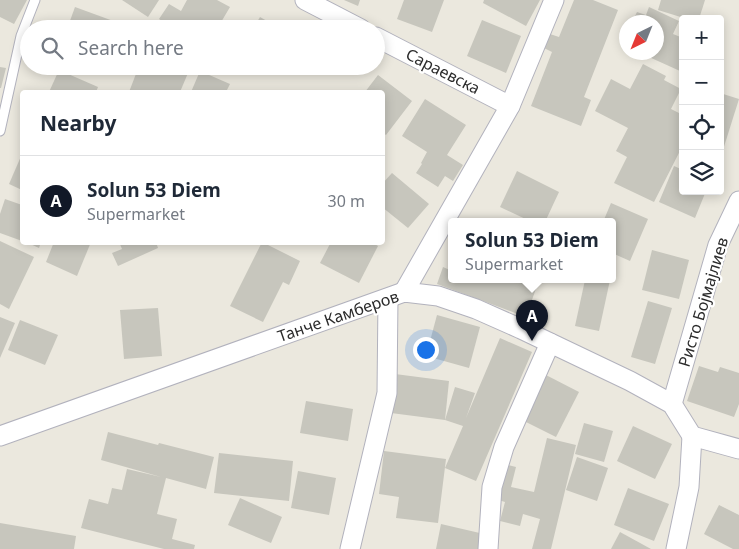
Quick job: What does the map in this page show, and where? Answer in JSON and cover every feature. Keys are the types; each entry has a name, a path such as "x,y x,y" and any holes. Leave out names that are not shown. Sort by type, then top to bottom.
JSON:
{"street":[{"path":"305,0 344,20"},
{"path":"350,549 387,393 396,295 510,106 554,0"},
{"name":"Сараевска","path":"385,42 510,106"},
{"name":"Ристо Бојмајлиев","path":"672,404 718,245 739,201"},
{"name":"Танче Камберов","path":"0,436 396,295 438,296 476,309 630,381 672,404 692,436"},
{"path":"488,549 492,488 504,448 550,343"},
{"path":"676,549 689,487 692,436 739,449"}],"lane":[{"path":"28,20 36,0"},
{"path":"0,131 20,41"}],"building":[{"path":"0,0 27,0 14,24 0,17"},
{"path":"122,0 159,0 148,17"},
{"path":"187,0 217,0 230,7 222,20 159,19 169,4 181,11"},
{"path":"344,0 360,0 358,6"},
{"path":"404,0 444,0 432,32 397,19"},
{"path":"484,0 540,0 526,26 483,3"},
{"path":"574,0 593,0 618,10 584,97 591,100 581,126 531,106 552,52 544,48 550,34 559,37"},
{"path":"661,0 705,0 700,15 679,15 679,17 658,10"},
{"path":"75,7 111,20 70,20"},
{"path":"649,7 679,21 673,34 679,36 679,71 656,60 664,60 664,15 646,15"},
{"path":"637,12 646,15 636,15"},
{"path":"482,20 521,36 506,73 467,56"},
{"path":"643,64 666,76 664,80 679,88 679,93 671,109 679,113 679,153 654,202 614,183 627,157 616,151 628,128 595,111 611,79 630,89"},
{"path":"0,67 6,68 1,88 0,88"},
{"path":"57,75 70,75 98,87 97,90 50,90"},
{"path":"136,75 187,75 181,90 130,90"},
{"path":"198,75 209,75 230,84 227,90 192,90"},
{"path":"378,75 412,101 386,135 385,90 367,90"},
{"path":"724,94 739,99 724,147"},
{"path":"425,99 466,125 447,155 463,165 453,181 445,176 438,187 416,173 427,152 402,136"},
{"path":"20,159 20,189 9,184"},
{"path":"674,166 679,168 679,195 704,195 695,218 659,202"},
{"path":"517,171 559,192 547,218 523,218 500,207"},
{"path":"392,173 429,204 408,228 385,209 385,181"},
{"path":"5,199 20,204 20,240 0,233 0,214"},
{"path":"611,203 648,219 630,261 616,255 616,218 605,218"},
{"path":"0,241 34,257 9,309 0,304"},
{"path":"53,245 90,245 77,276 46,262"},
{"path":"120,245 157,245 158,248 118,266 112,253 122,249"},
{"path":"260,245 268,245 300,261 289,285 283,282 263,322 230,306"},
{"path":"329,245 378,246 359,283 320,263"},
{"path":"652,250 689,260 679,299 642,290"},
{"path":"443,267 448,269 448,283 538,283 526,317 437,284"},
{"path":"584,283 609,283 599,331 575,326"},
{"path":"648,301 672,308 655,364 631,357"},
{"path":"158,308 162,356 124,359 120,310"},
{"path":"437,315 480,327 469,368 426,356"},
{"path":"0,317 15,323 0,358"},
{"path":"20,320 58,335 45,365 8,350"},
{"path":"500,338 532,352 476,481 445,468 463,426 445,420 455,387 475,393 466,418"},
{"path":"699,366 718,372 720,367 739,373 739,404 734,417 687,401"},
{"path":"395,374 449,381 445,420 391,413"},
{"path":"544,374 579,392 556,437 522,420"},
{"path":"306,401 353,409 348,441 300,433"},
{"path":"584,423 613,431 604,462 575,454"},
{"path":"633,426 672,444 655,479 617,461"},
{"path":"108,432 214,457 206,489 166,478 157,514 177,519 172,539 195,545 194,549 164,549 81,528 89,499 108,504 112,488 122,490 127,469 161,477 101,460"},
{"path":"547,438 576,445 551,549 532,549 540,519 523,514 520,526 500,521 505,502 495,499 504,464 516,467 511,487 534,492"},
{"path":"384,451 446,459 438,523 396,518 399,497 379,494"},
{"path":"219,453 293,461 289,501 214,493"},
{"path":"577,457 608,468 597,501 566,490"},
{"path":"298,471 336,478 329,515 291,508"},
{"path":"628,488 669,504 654,541 614,525"},
{"path":"240,498 282,517 271,543 228,525"},
{"path":"719,505 739,515 739,549 733,549 704,534"},
{"path":"0,523 76,536 74,549 0,549"},
{"path":"441,524 484,534 480,549 436,549"},
{"path":"620,532 651,549 611,549"}],"place":[{"name":"Solun 53 Diem","path":"532,341"}]}
